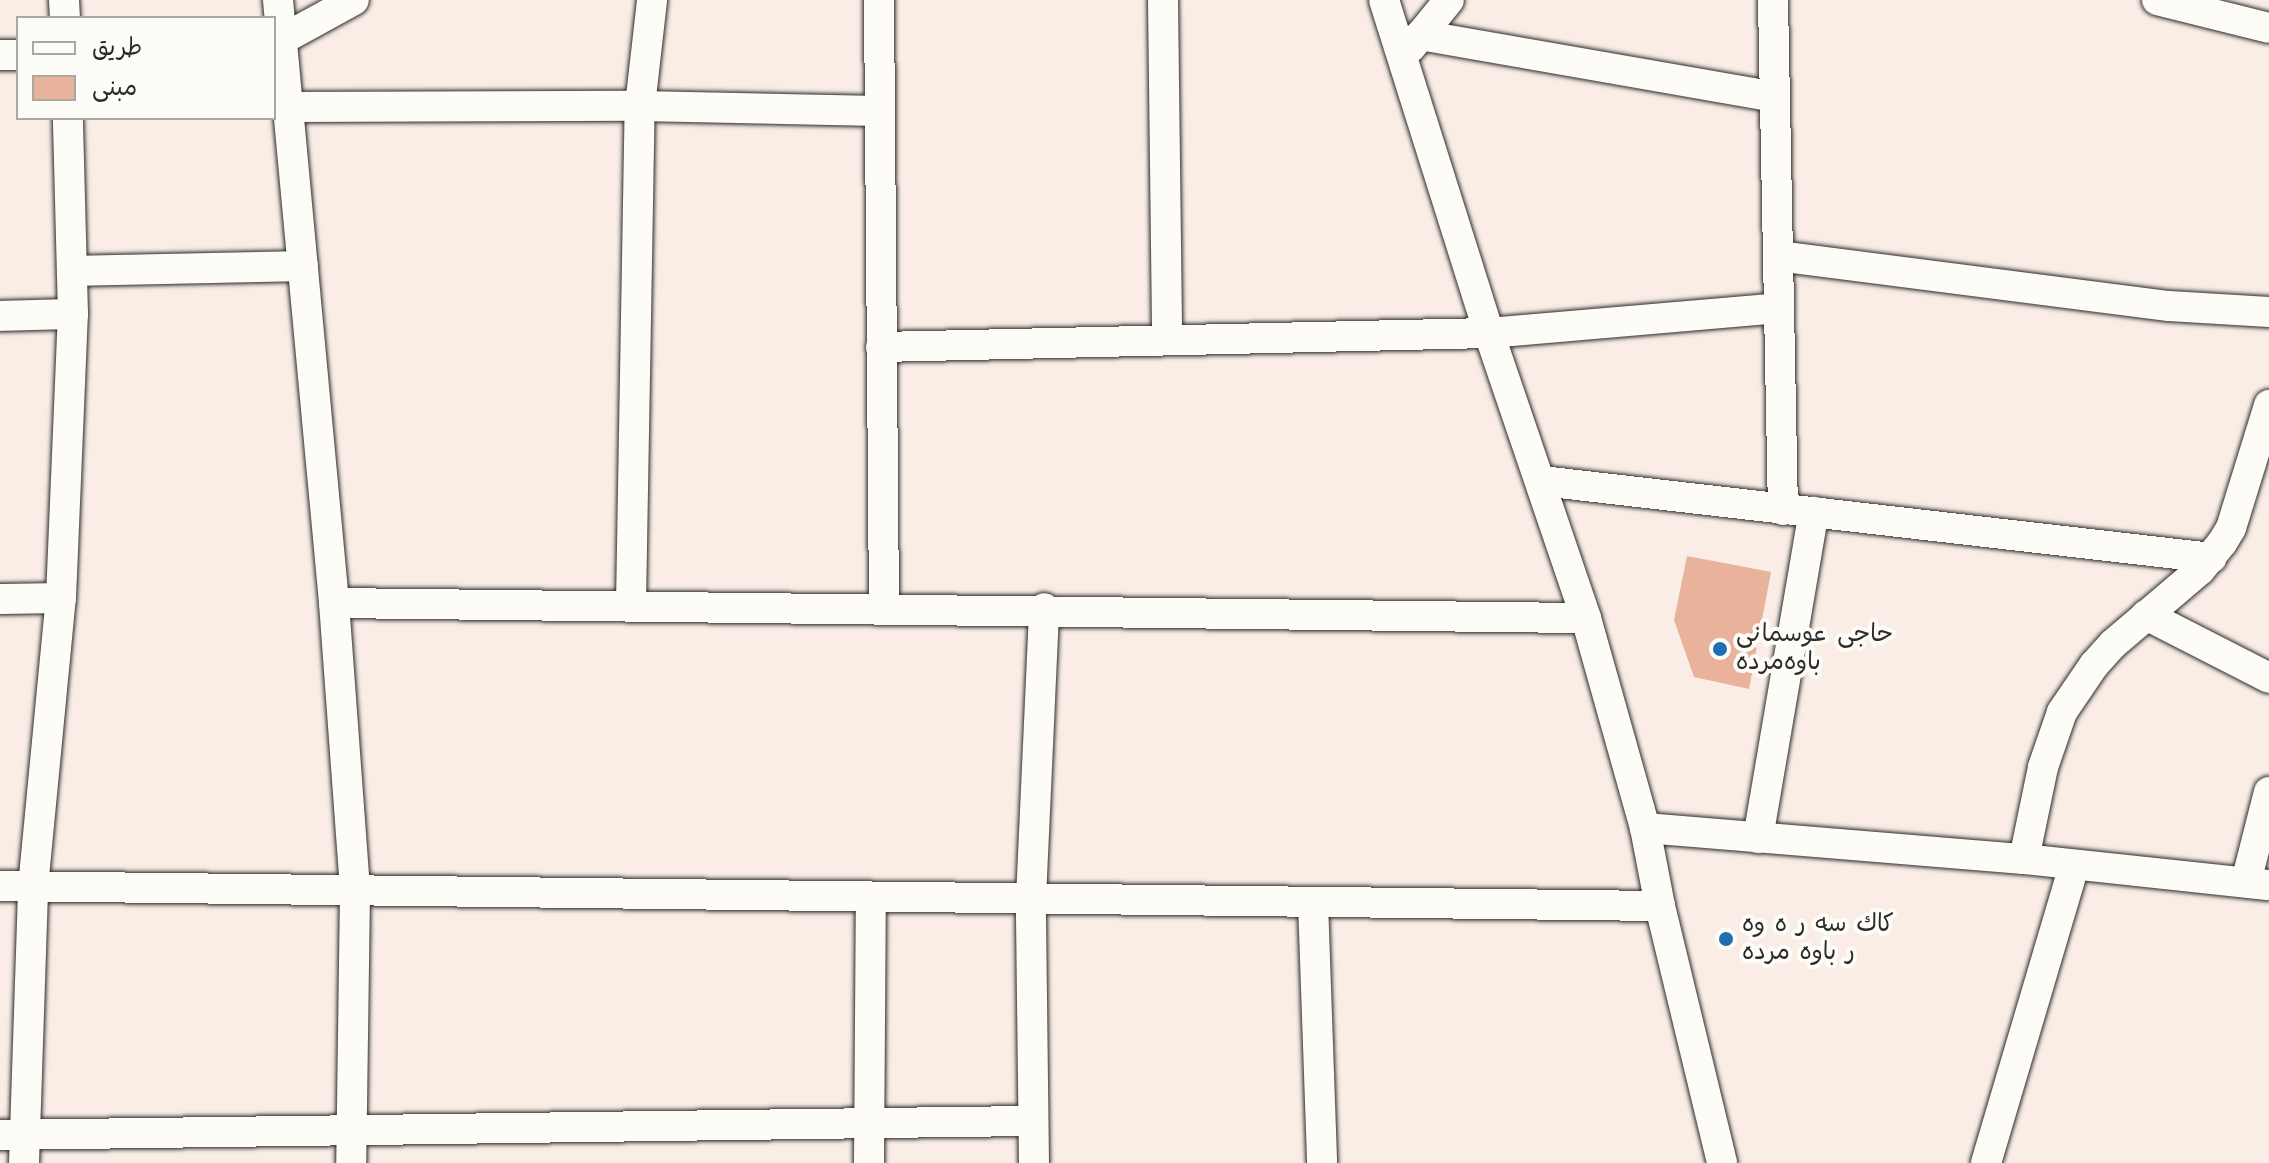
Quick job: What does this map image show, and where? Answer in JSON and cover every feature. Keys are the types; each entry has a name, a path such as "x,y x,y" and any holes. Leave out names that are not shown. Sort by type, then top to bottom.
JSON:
{"street":[{"path":"278,0 334,603 355,892 351,1163"},
{"path":"281,40 354,0"},
{"path":"631,604 640,106 652,0"},
{"path":"879,0 884,607"},
{"path":"1163,0 1167,340"},
{"path":"1384,0 1412,45 1489,333 1542,481 1586,618 1645,828 1660,906 1722,1163"},
{"path":"1412,45 1449,0"},
{"path":"1773,0 1783,510"},
{"path":"2157,0 2269,28"},
{"path":"1412,45 1775,97"},
{"path":"288,107 640,106 879,111"},
{"path":"68,120 73,314 61,598 33,887 16,1144 351,1130 1033,1121"},
{"path":"1778,256 2169,306 2269,312"},
{"path":"72,271 303,266"},
{"path":"881,347 1489,333 1779,308"},
{"path":"0,316 73,314"},
{"path":"2024,859 2043,767 2062,712 2094,665 2212,558 2231,528 2269,405"},
{"path":"1542,481 2212,558"},
{"path":"1758,838 1814,512"},
{"path":"0,599 61,598"},
{"path":"334,603 1044,608 1586,618"},
{"path":"1034,1163 1031,899 1044,608"},
{"path":"2146,615 2269,678"},
{"path":"1645,828 2024,859 2258,884 2269,792"},
{"path":"1986,1163 2074,866"},
{"path":"0,886 1660,906"},
{"path":"869,1163 871,897"},
{"path":"1313,902 1322,1163"}],"building":[{"name":"حاجی عوسمانی باوەمردە","path":"1687,556 1771,572 1749,689 1694,677 1674,620"}],"place":[{"name":"حاجی عوسمانی باوەمردە","path":"1720,649"},
{"name":"كاك سه ر ه وه ر باوه مرده","path":"1726,939"}]}
